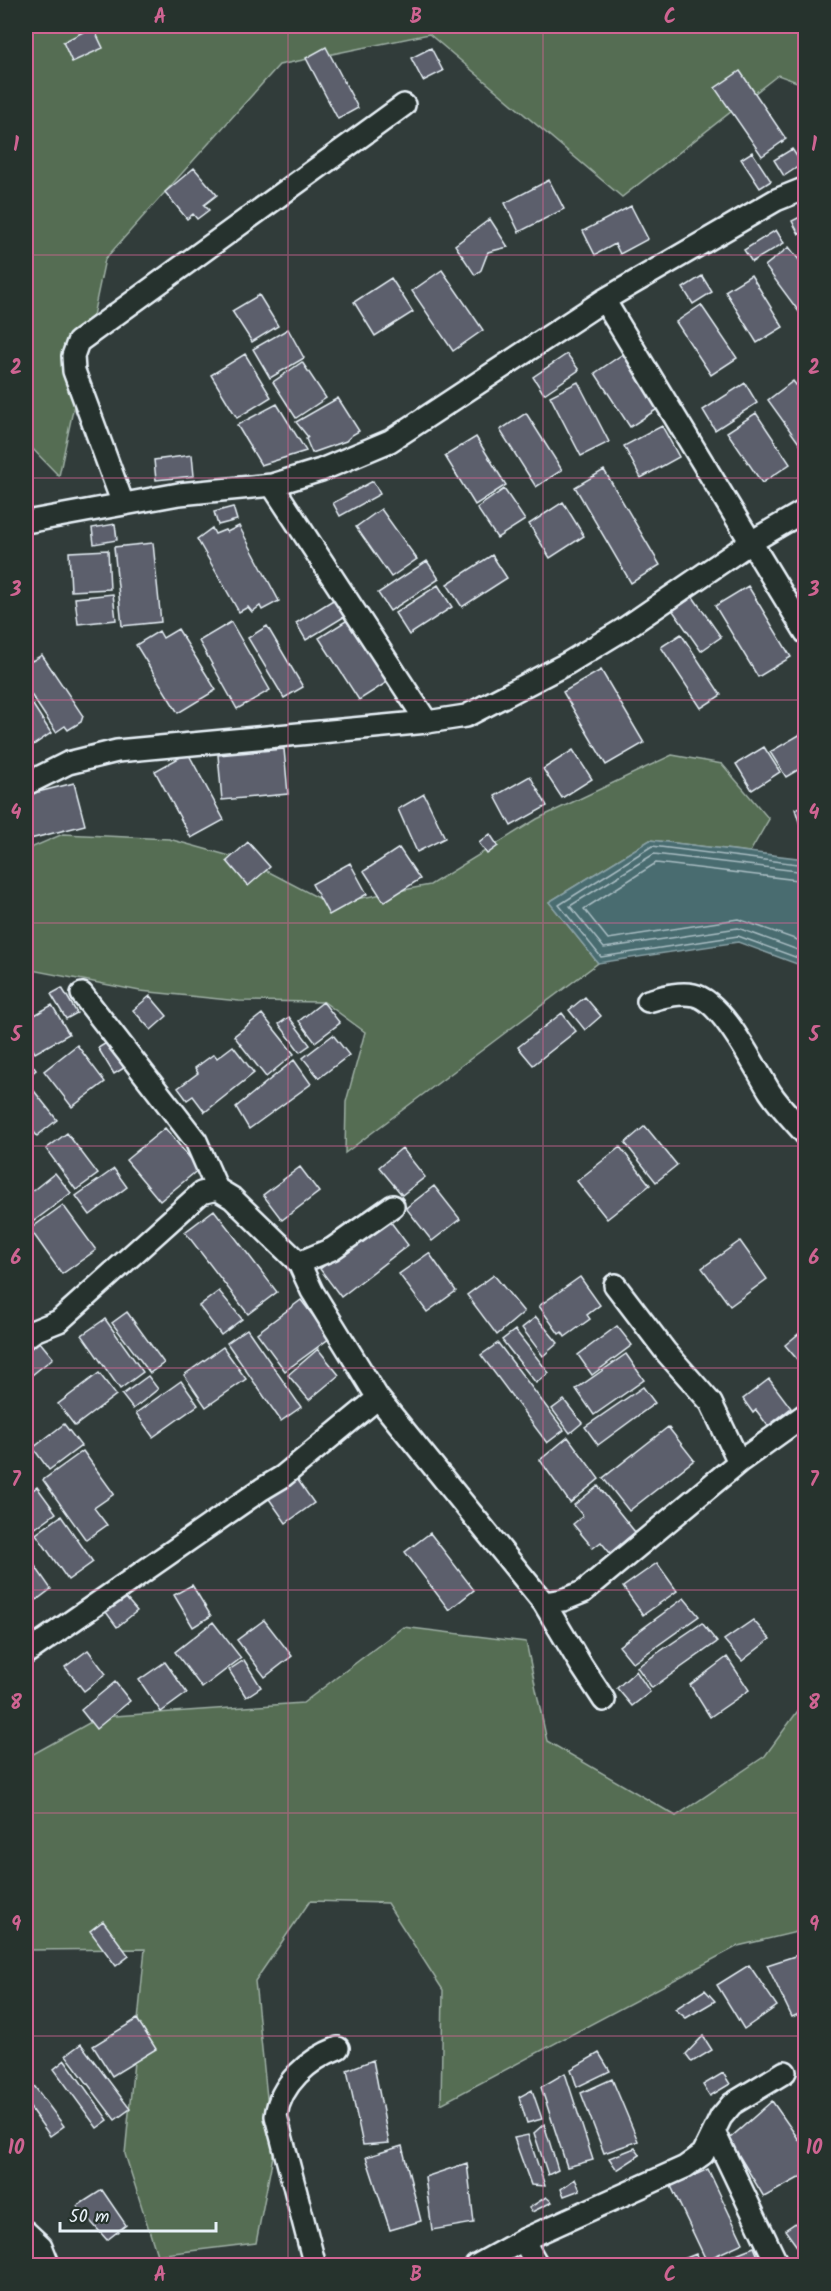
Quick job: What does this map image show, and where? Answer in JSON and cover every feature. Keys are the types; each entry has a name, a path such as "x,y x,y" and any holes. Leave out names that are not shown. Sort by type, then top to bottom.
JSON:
{"street":[{"path":"123,504 74,371 73,356 78,342 404,105"},
{"path":"26,522 179,494 272,485 321,470 390,441 604,300 776,200 806,188"},
{"path":"604,300 806,633"},
{"path":"272,485 427,722"},
{"path":"26,784 68,763 117,751 427,722 466,716 568,663 624,629 751,542 806,510"},
{"path":"82,994 196,1141 217,1189 232,1198 299,1263 312,1291 378,1398 544,1603 604,1700"},
{"path":"648,1001 679,994 696,995 715,1009 743,1044 771,1093 806,1135"},
{"path":"28,1330 60,1321 201,1193 217,1189"},
{"path":"299,1263 332,1249 393,1206"},
{"path":"615,1285 666,1352 711,1403 739,1462"},
{"path":"26,1653 282,1477 378,1398"},
{"path":"544,1603 564,1600 583,1592 739,1462 806,1414"},
{"path":"315,2265 276,2116 278,2104 294,2078 322,2054 338,2048"},
{"path":"476,2265 523,2240 685,2167 703,2154 721,2117 732,2104 785,2072"},
{"path":"714,2132 778,2265"},
{"path":"26,2232 41,2246 49,2265"},
{"path":"523,2240 537,2265"}],"green space":[{"path":"26,26 805,26 805,85 778,75 622,197 429,34 279,65 105,259 59,476 26,442"},
{"path":"672,755 722,764 769,819 750,852 650,840 549,902 598,963 345,1153 346,1102 365,1032 324,1002 239,1001 140,991 26,969 26,850 63,834 169,839 248,861 330,904 430,885 537,819"},
{"path":"403,1627 526,1642 547,1741 676,1816 765,1756 805,1701 805,1930 738,1946 441,2104 443,1990 387,1903 310,1901 255,1981 273,2156 256,2243 157,2255 125,2154 145,1949 26,1950 26,1758 100,1717 303,1703"}],"water":[{"path":"650,840 805,859 805,967 738,942 598,963 549,902"}],"building":[{"path":"93,27 103,48 72,62 63,42"},
{"path":"326,47 358,108 338,119 306,58"},
{"path":"431,48 443,71 423,81 411,58"},
{"path":"740,71 786,139 762,156 715,88"},
{"path":"792,149 802,164 784,176 774,160"},
{"path":"752,152 771,181 760,188 741,159"},
{"path":"194,168 217,195 204,205 209,210 197,219 193,214 187,219 165,192"},
{"path":"549,180 564,209 519,232 505,203"},
{"path":"631,206 648,239 620,254 615,244 595,255 583,231"},
{"path":"806,214 806,231 799,234 792,221"},
{"path":"490,219 508,247 488,252 481,270 475,275 455,245"},
{"path":"776,230 784,243 752,262 744,250"},
{"path":"789,247 806,269 806,313 802,316 765,266"},
{"path":"442,270 483,330 453,351 412,291"},
{"path":"751,275 783,327 757,343 725,291"},
{"path":"702,276 712,292 693,304 683,288"},
{"path":"391,278 413,312 375,336 354,302"},
{"path":"259,295 278,326 252,342 232,311"},
{"path":"701,305 737,358 711,375 676,322"},
{"path":"288,329 304,358 270,378 253,349"},
{"path":"245,354 271,397 237,418 211,375"},
{"path":"567,354 579,370 544,394 533,377"},
{"path":"623,354 659,408 630,427 595,373"},
{"path":"302,362 326,398 296,418 273,382"},
{"path":"793,381 806,398 806,453 768,400"},
{"path":"578,382 609,442 581,456 550,396"},
{"path":"745,383 757,403 715,430 703,410"},
{"path":"338,398 359,431 346,441 312,453 306,439 308,437 296,422"},
{"path":"277,404 306,451 261,465 237,425"},
{"path":"526,413 562,470 536,487 500,430"},
{"path":"756,413 790,464 762,483 727,432"},
{"path":"662,426 679,457 641,478 624,446"},
{"path":"476,437 506,485 475,505 445,456"},
{"path":"192,455 194,476 156,480 154,460"},
{"path":"604,470 660,565 631,583 575,487"},
{"path":"373,481 380,494 340,516 333,503"},
{"path":"504,489 525,520 497,538 477,508"},
{"path":"563,502 584,536 550,558 529,524"},
{"path":"233,507 237,520 218,525 214,512"},
{"path":"381,509 417,559 391,577 356,527"},
{"path":"115,524 117,540 94,544 92,528"},
{"path":"239,526 279,601 262,610 260,606 252,612 248,607 239,612 197,539 212,528 215,534 225,530 227,532"},
{"path":"153,543 161,622 122,626 114,547"},
{"path":"108,550 110,589 71,591 69,552"},
{"path":"492,555 507,578 462,607 447,584"},
{"path":"427,561 439,579 390,611 378,593"},
{"path":"438,585 452,607 409,635 395,613"},
{"path":"748,586 791,657 758,677 715,606"},
{"path":"113,594 116,620 78,624 75,598"},
{"path":"341,595 352,612 306,640 296,623"},
{"path":"693,597 721,637 701,651 673,611"},
{"path":"349,619 389,681 359,700 319,638"},
{"path":"231,622 270,690 237,709 199,641"},
{"path":"267,626 303,687 284,698 248,638"},
{"path":"178,629 216,690 178,713 136,645 159,631 163,638"},
{"path":"681,634 721,695 701,708 661,647"},
{"path":"28,655 32,661 42,655 83,716 81,722 68,730 65,726 56,732 26,687 26,657"},
{"path":"601,670 644,743 606,765 563,692"},
{"path":"26,694 51,733 26,750"},
{"path":"806,731 806,765 786,777 770,752"},
{"path":"764,747 780,772 752,790 736,764"},
{"path":"284,749 288,794 222,800 218,755"},
{"path":"573,750 592,779 562,798 543,769"},
{"path":"188,753 224,820 191,838 155,771"},
{"path":"530,776 547,806 511,826 495,796"},
{"path":"74,783 85,825 30,839 26,823 26,795"},
{"path":"424,794 445,838 417,852 398,809"},
{"path":"806,805 806,826 801,828 795,809"},
{"path":"490,834 498,846 487,854 479,843"},
{"path":"248,842 270,867 248,886 227,861"},
{"path":"399,848 420,879 384,902 364,871"},
{"path":"350,863 367,894 329,915 312,884"},
{"path":"62,988 77,1013 66,1019 51,994"},
{"path":"150,996 167,1016 151,1030 133,1010"},
{"path":"585,997 601,1016 585,1030 569,1010"},
{"path":"323,1002 340,1023 315,1042 299,1021"},
{"path":"52,1005 69,1034 35,1053 26,1036 26,1020"},
{"path":"562,1013 576,1031 533,1065 518,1047"},
{"path":"262,1014 294,1054 266,1077 234,1036"},
{"path":"289,1017 310,1045 300,1052 279,1024"},
{"path":"333,1035 349,1055 319,1078 303,1058"},
{"path":"108,1042 124,1068 114,1074 98,1048"},
{"path":"77,1045 105,1082 72,1107 44,1071"},
{"path":"233,1046 254,1073 205,1112 193,1096 187,1100 178,1088 198,1073 195,1068 214,1054 217,1058"},
{"path":"26,1056 36,1070 26,1078"},
{"path":"294,1060 311,1084 249,1129 236,1107"},
{"path":"31,1087 57,1120 37,1136 26,1122 26,1092"},
{"path":"645,1126 677,1165 656,1182 625,1143"},
{"path":"165,1128 199,1169 160,1201 126,1160"},
{"path":"67,1133 98,1174 76,1190 46,1149"},
{"path":"620,1147 650,1185 607,1219 577,1181"},
{"path":"402,1148 425,1177 402,1195 379,1167"},
{"path":"300,1167 319,1192 282,1220 263,1195"},
{"path":"114,1169 127,1187 90,1215 76,1196"},
{"path":"55,1173 71,1193 34,1221 26,1210 26,1196"},
{"path":"434,1186 460,1219 432,1241 406,1208"},
{"path":"63,1205 96,1250 62,1274 30,1229"},
{"path":"214,1210 277,1292 248,1314 185,1232"},
{"path":"387,1217 408,1245 341,1297 320,1269"},
{"path":"740,1241 767,1279 730,1306 702,1268"},
{"path":"429,1253 456,1291 427,1312 399,1274"},
{"path":"494,1275 524,1312 497,1335 467,1295"},
{"path":"580,1277 600,1305 587,1315 590,1319 565,1337 562,1332 559,1334 539,1306"},
{"path":"219,1291 242,1319 221,1335 199,1306"},
{"path":"301,1300 330,1338 285,1371 257,1333"},
{"path":"127,1312 164,1363 150,1373 112,1323"},
{"path":"536,1317 558,1343 543,1356 522,1328"},
{"path":"105,1319 143,1372 120,1389 82,1335"},
{"path":"617,1326 632,1345 592,1375 578,1355"},
{"path":"247,1329 301,1407 281,1421 227,1343"},
{"path":"515,1330 549,1373 536,1383 502,1340"},
{"path":"802,1331 806,1335 806,1370 785,1345"},
{"path":"39,1341 53,1358 32,1375 26,1368 26,1351"},
{"path":"498,1343 564,1430 547,1443 481,1355"},
{"path":"223,1347 246,1379 206,1407 184,1375"},
{"path":"318,1349 339,1375 309,1400 288,1375"},
{"path":"626,1354 644,1380 594,1415 576,1389"},
{"path":"99,1373 116,1395 75,1426 58,1404"},
{"path":"148,1376 158,1389 133,1409 122,1395"},
{"path":"769,1379 791,1408 768,1426 756,1410 753,1413 743,1399"},
{"path":"181,1381 198,1405 153,1437 136,1413"},
{"path":"643,1387 655,1403 598,1445 585,1427"},
{"path":"564,1400 582,1423 570,1433 552,1409"},
{"path":"64,1424 81,1446 49,1470 33,1448"},
{"path":"668,1427 694,1460 629,1511 603,1478"},
{"path":"568,1437 599,1479 570,1503 540,1460"},
{"path":"83,1451 114,1494 94,1508 107,1525 86,1540 43,1480"},
{"path":"295,1476 314,1503 286,1523 267,1496"},
{"path":"598,1486 635,1532 610,1553 601,1542 593,1548 573,1524 583,1516 574,1505"},
{"path":"37,1487 56,1513 34,1529 26,1518 26,1495"},
{"path":"61,1516 93,1562 68,1580 36,1534"},
{"path":"430,1533 474,1590 449,1610 405,1552"},
{"path":"26,1553 51,1589 26,1608"},
{"path":"657,1563 677,1591 643,1615 623,1587"},
{"path":"192,1585 211,1616 193,1627 174,1595"},
{"path":"125,1597 137,1611 117,1627 106,1612"},
{"path":"684,1598 699,1616 633,1663 619,1646"},
{"path":"264,1620 292,1656 265,1677 237,1640"},
{"path":"753,1620 770,1639 742,1661 724,1640"},
{"path":"213,1622 241,1658 202,1688 175,1652"},
{"path":"702,1623 717,1642 652,1688 637,1667"},
{"path":"88,1650 106,1674 84,1691 65,1667"},
{"path":"727,1657 749,1690 710,1717 690,1685"},
{"path":"244,1660 261,1687 246,1697 229,1670"},
{"path":"165,1662 187,1693 161,1712 139,1680"},
{"path":"636,1671 650,1692 632,1706 617,1688"},
{"path":"115,1682 130,1701 96,1729 81,1710"},
{"path":"103,1921 129,1956 116,1966 90,1931"},
{"path":"801,1954 806,1970 806,2011 792,2017 767,1965"},
{"path":"749,1965 777,2006 744,2029 717,1985"},
{"path":"705,1990 715,2001 686,2018 675,2009"},
{"path":"137,2019 156,2049 112,2076 93,2046"},
{"path":"703,2036 712,2050 692,2062 686,2054"},
{"path":"81,2044 130,2109 115,2120 66,2055"},
{"path":"599,2053 610,2071 577,2087 571,2069"},
{"path":"65,2060 108,2120 97,2128 54,2069"},
{"path":"373,2060 389,2143 363,2145 347,2070"},
{"path":"565,2073 593,2160 567,2167 541,2087"},
{"path":"723,2073 730,2084 710,2096 703,2085"},
{"path":"29,2079 64,2126 50,2136 26,2102 26,2082"},
{"path":"612,2079 638,2141 604,2153 581,2093"},
{"path":"532,2090 542,2119 527,2123 519,2097"},
{"path":"772,2101 806,2150 806,2174 764,2197 729,2139"},
{"path":"544,2124 558,2170 548,2175 534,2133"},
{"path":"528,2135 545,2186 531,2185 514,2138"},
{"path":"402,2146 421,2221 390,2230 366,2157"},
{"path":"635,2148 640,2155 617,2170 609,2158"},
{"path":"467,2163 474,2223 432,2230 425,2177"},
{"path":"708,2169 743,2243 706,2260 671,2186"},
{"path":"575,2179 580,2190 564,2196 561,2189"},
{"path":"102,2190 126,2225 107,2240 77,2206"},
{"path":"546,2197 552,2202 532,2212 529,2208"},
{"path":"806,2216 806,2249 801,2252 785,2230"},
{"path":"754,2247 762,2266 723,2266 720,2260"},
{"path":"696,2254 700,2266 666,2266"}]}
